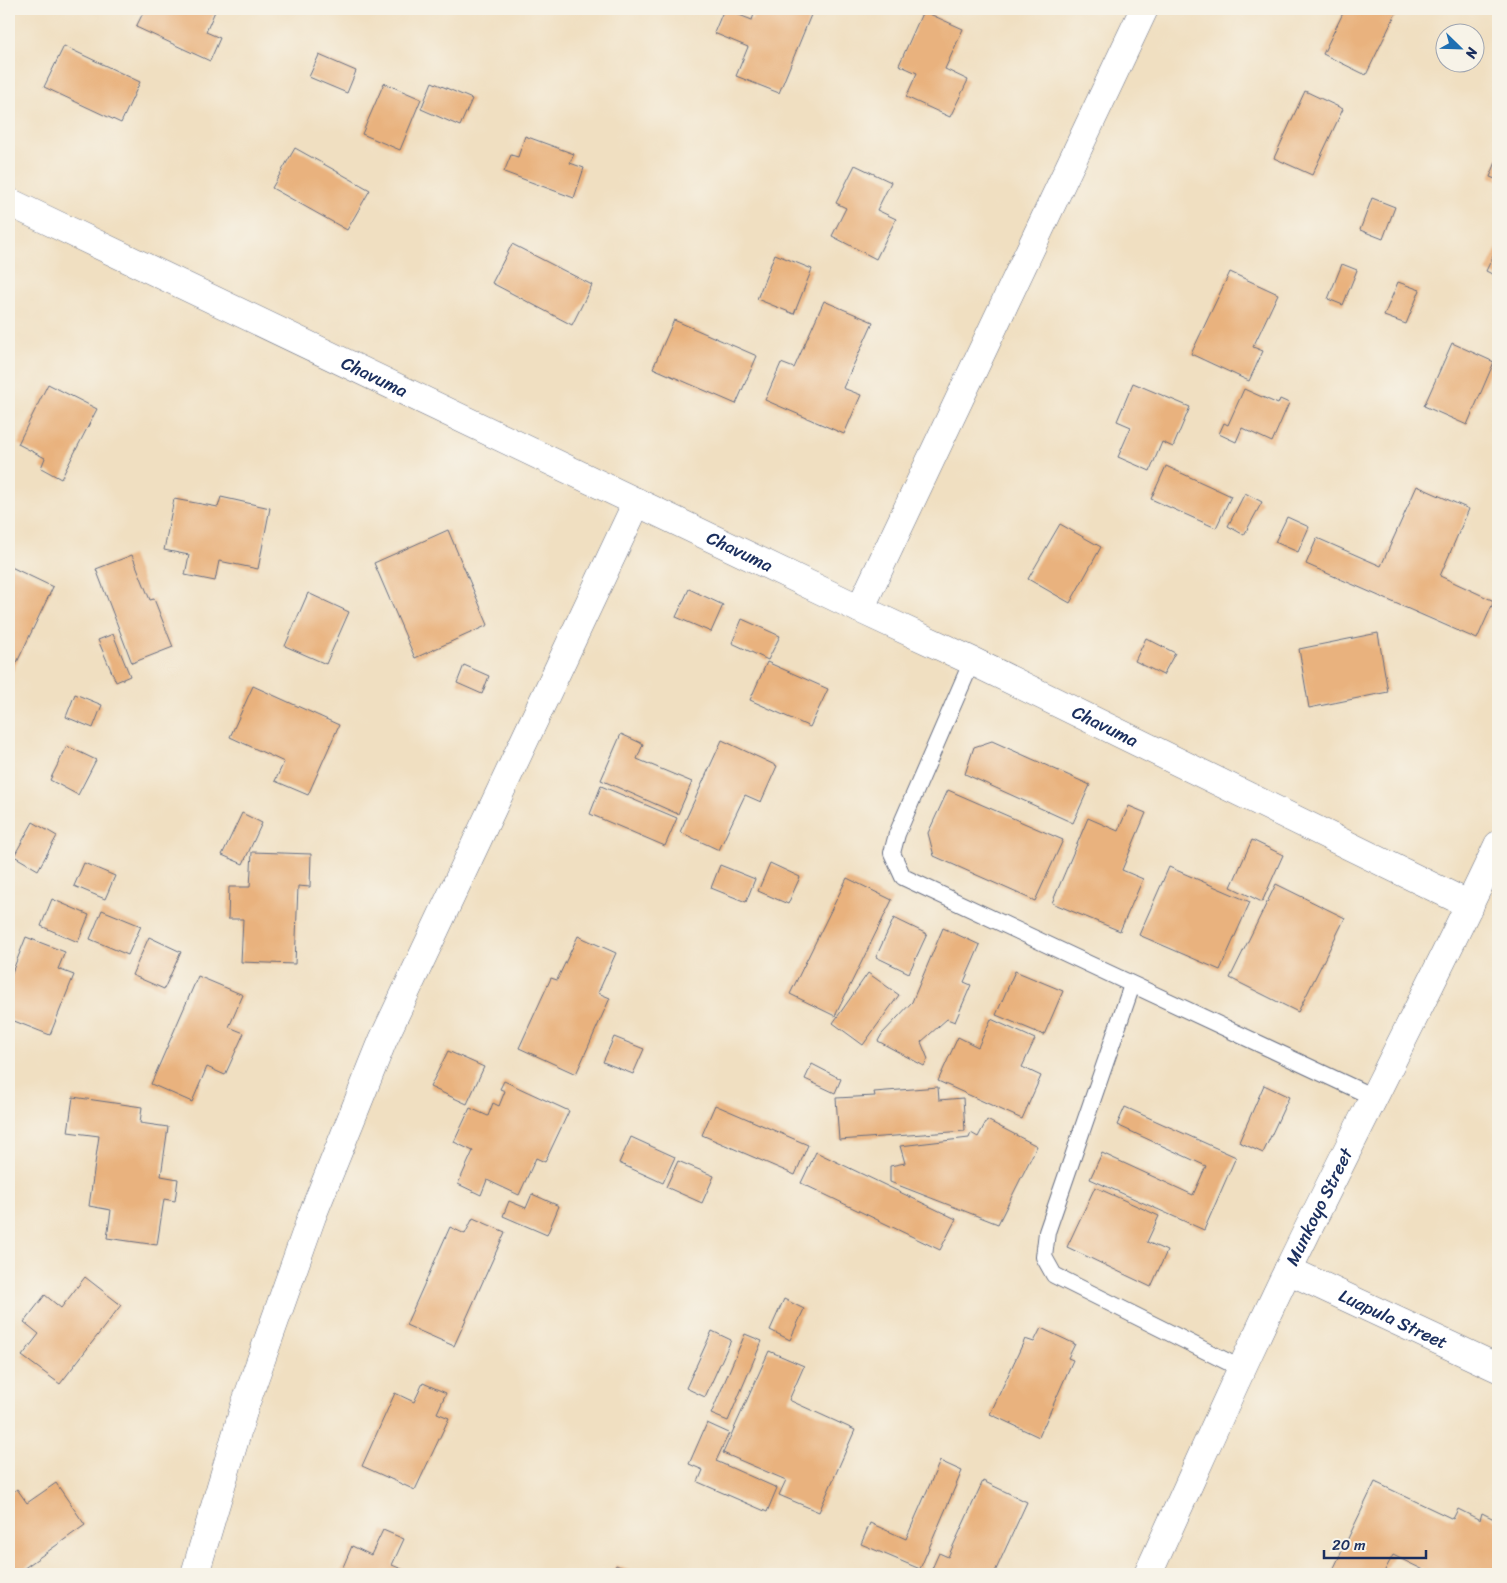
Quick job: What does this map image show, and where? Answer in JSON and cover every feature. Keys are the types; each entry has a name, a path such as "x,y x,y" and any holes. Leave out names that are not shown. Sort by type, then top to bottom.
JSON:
{"street":[{"path":"860,610 1144,9"},
{"name":"Chavuma","path":"9,202 860,610 972,661 1470,905"},
{"path":"195,1574 248,1396 312,1216 383,1040 636,502"},
{"name":"Munkoyo Street","path":"1148,1574 1288,1270 1498,845"},
{"name":"Luapula Street","path":"1288,1270 1498,1368"}],"lane":[{"path":"972,661 896,834 892,853 903,877 1373,1097"},
{"path":"1132,984 1047,1232 1044,1257 1054,1275 1242,1369"}],"building":[{"path":"145,9 216,9 206,32 220,38 210,61 136,27"},
{"path":"724,9 752,20 756,9 813,10 779,93 736,76 748,47 714,33"},
{"path":"1345,9 1398,9 1366,75 1323,54"},
{"path":"923,11 963,29 945,69 968,80 950,117 906,97 917,73 899,65"},
{"path":"64,46 140,82 121,123 44,87"},
{"path":"319,55 356,71 347,93 309,77"},
{"path":"432,82 472,99 460,126 421,109"},
{"path":"384,83 421,99 400,150 362,134"},
{"path":"1305,91 1343,109 1312,175 1274,158"},
{"path":"525,136 574,154 570,163 584,168 574,198 504,172 511,155 518,157"},
{"path":"295,148 370,190 347,230 272,188"},
{"path":"1498,157 1498,180 1490,177"},
{"path":"855,165 891,182 877,210 896,219 876,259 832,236 846,208 836,203"},
{"path":"1372,198 1395,207 1383,239 1360,230"},
{"path":"512,244 592,285 572,325 492,283"},
{"path":"1498,246 1498,277 1486,271"},
{"path":"775,254 812,269 794,314 757,299"},
{"path":"1342,264 1357,270 1343,305 1328,299"},
{"path":"1230,272 1278,294 1253,347 1263,351 1249,381 1191,354"},
{"path":"1398,282 1420,290 1406,324 1384,316"},
{"path":"824,301 873,322 843,388 861,395 844,434 765,400 781,363 794,368"},
{"path":"674,320 757,356 736,404 653,368"},
{"path":"1452,343 1494,362 1467,425 1424,406"},
{"path":"1133,383 1190,407 1173,447 1162,442 1150,471 1118,457 1131,427 1117,421"},
{"path":"48,384 97,409 61,479 41,468 45,458 18,444"},
{"path":"1244,389 1278,404 1280,399 1289,403 1272,442 1242,428 1236,442 1219,434 1224,423 1228,425"},
{"path":"1166,466 1231,496 1216,528 1151,499"},
{"path":"1417,486 1469,509 1440,576 1494,601 1477,639 1306,564 1317,538 1381,566"},
{"path":"1245,493 1262,502 1244,535 1228,526"},
{"path":"221,497 270,508 258,569 219,561 215,581 185,575 189,555 164,550 174,499 218,507"},
{"path":"1287,517 1309,527 1298,552 1275,542"},
{"path":"1060,524 1101,547 1070,603 1028,579"},
{"path":"448,530 488,625 415,658 374,563"},
{"path":"132,555 150,600 154,599 173,647 132,663 96,569"},
{"path":"9,566 53,587 9,679"},
{"path":"689,589 723,605 711,632 676,617"},
{"path":"308,593 349,612 326,664 285,646"},
{"path":"742,619 780,636 768,660 732,643"},
{"path":"1378,633 1388,692 1309,708 1299,649"},
{"path":"113,634 130,676 116,682 98,640"},
{"path":"1146,638 1175,653 1163,675 1135,661"},
{"path":"767,662 828,689 810,727 750,700"},
{"path":"464,665 489,676 482,694 457,683"},
{"path":"253,686 339,725 308,795 275,781 284,762 230,737"},
{"path":"75,694 102,705 93,728 66,717"},
{"path":"621,734 643,744 637,759 692,782 678,814 601,780"},
{"path":"722,740 777,766 761,802 745,795 719,850 680,832"},
{"path":"992,741 1090,785 1073,823 965,774 974,747"},
{"path":"67,746 96,760 78,795 50,780"},
{"path":"601,786 677,818 665,846 590,814"},
{"path":"948,790 1063,840 1035,901 934,856 928,833"},
{"path":"1129,806 1146,813 1122,870 1143,879 1120,931 1052,903 1088,818 1118,831"},
{"path":"242,813 262,823 243,864 222,855"},
{"path":"33,822 57,836 38,870 14,856"},
{"path":"1252,840 1283,855 1262,902 1231,887"},
{"path":"252,852 311,854 310,887 298,886 295,964 241,962 243,919 228,919 229,887 250,887"},
{"path":"84,863 115,876 105,899 74,886"},
{"path":"770,863 800,877 788,904 758,891"},
{"path":"720,865 755,879 746,902 711,888"},
{"path":"1169,867 1250,902 1220,970 1139,935"},
{"path":"847,878 892,900 835,1016 790,994"},
{"path":"1276,884 1345,918 1298,1012 1230,978"},
{"path":"52,899 89,915 78,942 41,926"},
{"path":"102,910 141,926 128,955 90,939"},
{"path":"894,918 927,934 909,973 876,957"},
{"path":"943,928 980,945 964,982 971,985 955,1022 947,1019 921,1042 928,1059 924,1066 878,1041 882,1034 912,1002"},
{"path":"578,936 616,953 598,993 610,998 576,1074 519,1048 551,978 557,980"},
{"path":"26,937 65,952 58,969 74,975 50,1035 9,1019 9,980"},
{"path":"149,937 181,952 164,989 132,975"},
{"path":"1015,971 1063,991 1044,1035 996,1015"},
{"path":"868,973 899,995 863,1045 833,1023"},
{"path":"198,976 243,995 229,1027 244,1033 225,1075 207,1067 192,1102 151,1084"},
{"path":"991,1019 1035,1039 1022,1067 1041,1076 1022,1119 938,1081 958,1037 978,1047"},
{"path":"614,1037 644,1049 633,1074 603,1062"},
{"path":"448,1051 484,1067 467,1104 430,1087"},
{"path":"812,1064 841,1079 835,1093 805,1079"},
{"path":"504,1081 569,1111 545,1162 536,1158 519,1195 487,1180 481,1195 458,1184 473,1151 454,1142 470,1108 488,1116 493,1103 499,1106 505,1091 500,1089"},
{"path":"1264,1085 1289,1097 1263,1153 1239,1142"},
{"path":"938,1087 939,1100 963,1098 965,1131 839,1140 836,1098 875,1096 874,1092"},
{"path":"73,1097 142,1107 140,1123 168,1127 161,1176 178,1179 175,1201 164,1199 157,1245 107,1238 111,1210 89,1206 99,1136 68,1132"},
{"path":"715,1105 808,1145 795,1175 702,1135"},
{"path":"1125,1107 1236,1157 1204,1230 1090,1179 1102,1153 1193,1195 1206,1166 1117,1125"},
{"path":"987,1120 1037,1146 998,1224 890,1182 890,1166 905,1163 900,1146 969,1138 971,1133 978,1137"},
{"path":"631,1137 675,1157 663,1183 619,1163"},
{"path":"816,1152 956,1219 940,1250 801,1183"},
{"path":"678,1161 714,1176 702,1203 666,1187"},
{"path":"1095,1187 1159,1216 1147,1242 1167,1251 1151,1287 1067,1247"},
{"path":"532,1194 559,1206 547,1235 503,1216 509,1201 526,1208"},
{"path":"473,1218 505,1232 454,1346 406,1325 450,1227 465,1234"},
{"path":"85,1277 121,1305 60,1384 22,1356 39,1334 24,1322 45,1295 61,1308"},
{"path":"784,1299 804,1309 790,1340 770,1330"},
{"path":"1041,1328 1075,1344 1068,1358 1073,1360 1039,1437 990,1414 1025,1339 1034,1342"},
{"path":"712,1331 731,1340 705,1397 686,1388"},
{"path":"745,1334 762,1341 728,1421 711,1414"},
{"path":"769,1351 804,1366 789,1400 855,1430 819,1512 779,1495 786,1480 723,1453"},
{"path":"423,1383 446,1393 437,1413 449,1418 415,1490 362,1466 395,1393 414,1402"},
{"path":"707,1423 729,1433 716,1461 777,1488 767,1512 698,1482 703,1470 689,1464"},
{"path":"940,1461 962,1471 920,1569 861,1544 870,1523 906,1539"},
{"path":"983,1481 1027,1502 994,1574 939,1574 931,1571 939,1553 948,1557"},
{"path":"1375,1482 1453,1519 1458,1509 1480,1520 1482,1513 1498,1521 1498,1565 1494,1574 1432,1574 1393,1555 1383,1574 1331,1574"},
{"path":"56,1483 85,1525 16,1574 9,1574 9,1495 17,1489 27,1503"},
{"path":"383,1530 404,1539 392,1565 404,1570 402,1574 340,1574 352,1546 371,1555"},
{"path":"616,1565 637,1574 612,1574"}]}
